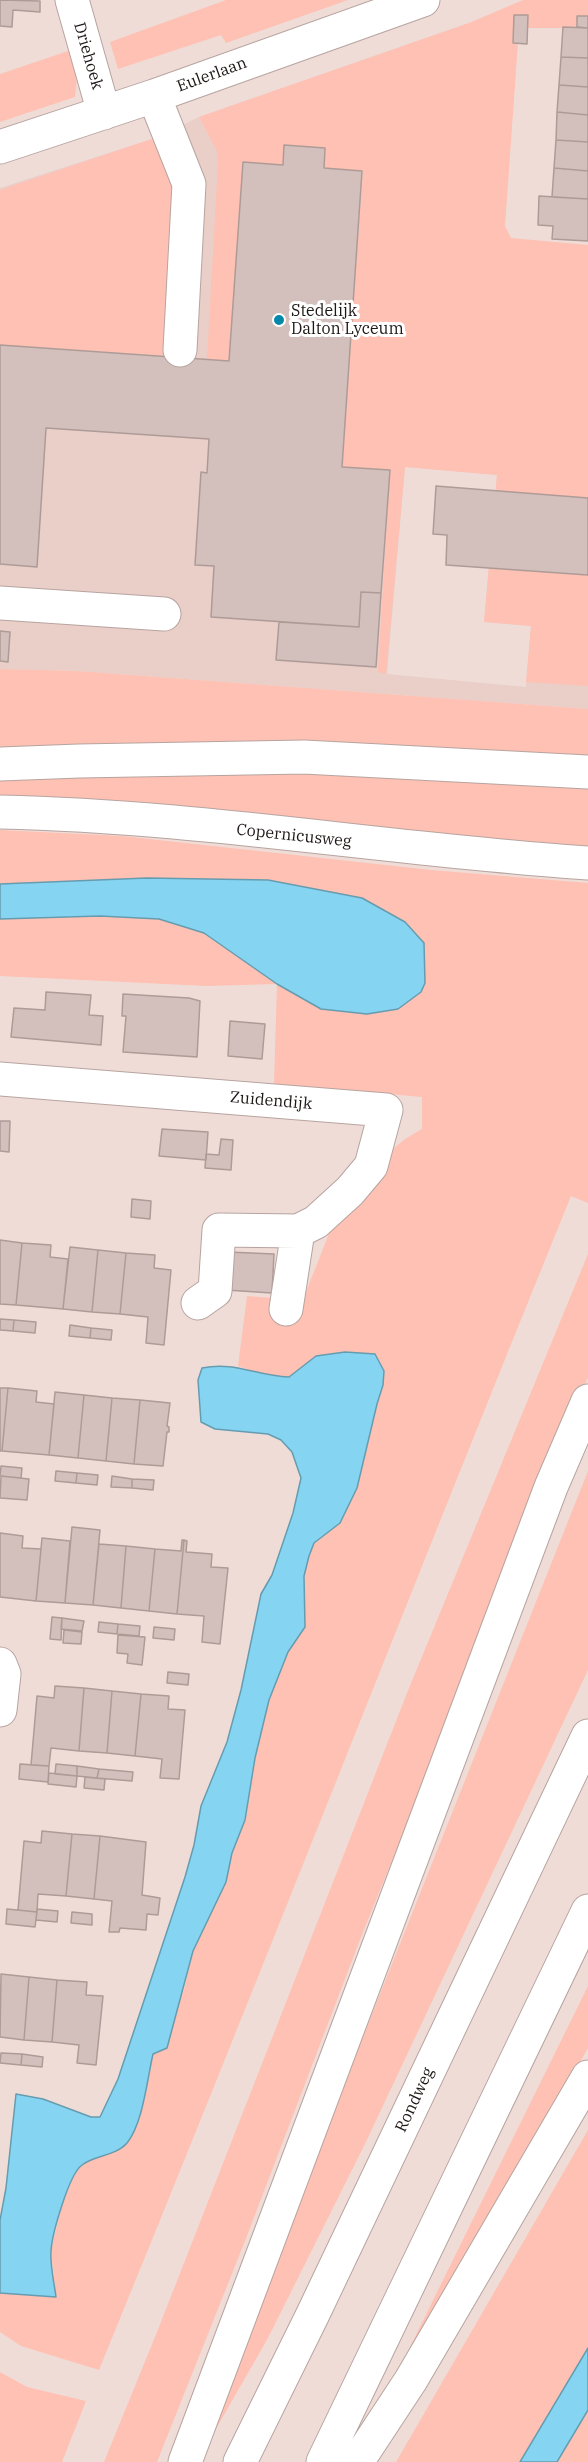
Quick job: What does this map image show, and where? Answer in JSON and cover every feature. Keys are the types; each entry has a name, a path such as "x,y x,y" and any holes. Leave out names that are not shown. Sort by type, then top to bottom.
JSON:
{"main road":[{"name":"Driehoek","path":"72,0 104,113"},
{"name":"Eulerlaan","path":"0,147 154,96 423,0"},
{"path":"154,96 189,184 180,350"},
{"path":"0,603 164,614"},
{"path":"0,764 304,757 588,772"},
{"name":"Copernicusweg","path":"0,812 84,814 495,857 588,863"},
{"name":"Zuidendijk","path":"0,1079 386,1110 372,1166 342,1199 316,1221 298,1231"},
{"path":"198,1303 214,1291 219,1230 298,1231 286,1309"},
{"path":"185,2462 488,1652 551,1487 588,1401"},
{"path":"0,1665 4,1674 0,1710"},
{"name":"Rondweg","path":"240,2462 312,2316 588,1736"},
{"path":"323,2462 588,1911"},
{"path":"357,2462 411,2380 588,2077"}],"shaded area":[{"path":"226,0 348,0 226,43 221,35 118,69 110,42"},
{"path":"523,0 588,0 588,28 519,28 505,226 511,238 588,245 588,686 526,682 531,626 484,622 497,475 405,467 386,674 378,672 390,471 341,467 363,171 324,168 325,148 285,145 283,165 243,162 229,361 207,359 218,163 217,151 199,117 469,23"},
{"path":"469,23 449,214 588,274 588,709 77,671 0,669 0,188 158,137 199,117","holes":["405,467 497,475 484,622 531,626 526,687 387,674"]},
{"path":"71,50 77,77 75,97 0,122 0,74"},
{"path":"158,137 179,198 169,356 0,345 0,190"},
{"path":"0,669 77,671 588,709 588,758 0,751"},
{"path":"302,768 588,786 588,851 0,804 0,780"},
{"path":"0,830 122,836 431,870 588,883 588,1203 571,1196 99,2370 21,2346 0,2332 0,2293 56,2297 51,2251 62,2204 78,2167 92,2158 107,2155 145,2090 153,2054 184,1990 193,1951 226,1882 269,1700 288,1652 305,1627 304,1576 309,1556 314,1544 340,1523 383,1385 316,1356 289,1377 268,1377 238,1366 247,1296 301,1300 304,1297 330,1231 370,1168 405,1139 422,1129 422,1097 274,1084 277,984 321,1009 147,878 0,884"},
{"path":"100,916 159,919 204,933 277,984 207,986 0,976 0,919"},
{"path":"588,1254 588,1377 361,1937 245,2241 157,2462 104,2462 407,1693"},
{"path":"588,1471 588,1670 365,2144 268,2338 197,2462 194,2462"},
{"path":"588,1986 588,2048 417,2346 411,2352 410,2347"},
{"path":"588,2130 588,2348 520,2462 396,2462"},
{"path":"0,2372 27,2387 86,2401 62,2462 0,2462"},
{"path":"588,2410 588,2462 557,2462"}],"water":[{"path":"147,878 268,880 362,898 405,922 424,943 425,983 421,992 398,1009 367,1014 321,1009 277,984 204,933 159,919 100,916 0,919 0,884"},
{"path":"345,1352 375,1354 384,1371 383,1385 357,1488 340,1523 314,1543 309,1556 304,1576 305,1627 288,1652 269,1700 255,1758 245,1820 232,1853 226,1882 193,1951 167,2048 153,2054 141,2113 127,2143 117,2151 82,2165 72,2180 62,2205 52,2243 51,2262 56,2297 0,2293 0,2220 6,2188 16,2094 43,2099 91,2117 100,2117 118,2079 185,1877 201,1806 227,1742 241,1690 261,1594 272,1575 293,1513 301,1478 292,1452 281,1440 268,1434 215,1429 201,1422 198,1380 202,1368 225,1366 289,1377 316,1356"},
{"path":"588,2348 588,2410 557,2462 520,2462"}],"building":[{"path":"0,0 40,1 40,12 13,10 12,27 0,26"},
{"path":"514,15 528,15 527,44 513,43"},
{"path":"577,16 588,16 588,28 577,27"},
{"path":"563,27 588,28 588,58 561,57"},
{"path":"561,57 588,58 588,87 559,85"},
{"path":"559,85 588,87 588,115 557,112"},
{"path":"557,112 588,115 588,142 556,140"},
{"path":"556,140 588,142 588,171 554,168"},
{"path":"284,145 325,148 324,168 362,171 342,467 390,470 381,593 361,592 359,627 211,617 214,566 195,565 201,472 207,473 209,439 46,428 37,567 0,564 0,345 229,361 243,162 283,165"},
{"path":"554,168 588,171 588,199 552,197"},
{"path":"539,196 588,199 588,241 552,239 553,226 538,225"},
{"path":"436,486 588,498 588,575 446,565 447,535 433,534"},
{"path":"361,592 381,593 376,667 276,660 279,622 359,627"},
{"path":"0,631 10,632 8,662 0,661"},
{"path":"46,992 91,995 89,1015 103,1016 101,1045 11,1037 14,1008 45,1010"},
{"path":"123,994 189,998 200,1001 197,1057 123,1052 126,1016 122,1016"},
{"path":"230,1021 265,1024 262,1059 228,1056"},
{"path":"0,1121 10,1121 9,1152 0,1151"},
{"path":"162,1129 208,1132 206,1160 159,1156"},
{"path":"221,1139 233,1140 231,1170 205,1168 206,1154 219,1155"},
{"path":"132,1199 151,1201 150,1219 131,1217"},
{"path":"0,1240 22,1243 16,1305 0,1304"},
{"path":"22,1243 51,1245 50,1257 68,1259 63,1309 16,1305"},
{"path":"70,1247 98,1250 92,1312 63,1309"},
{"path":"98,1250 126,1253 120,1314 92,1312"},
{"path":"228,1252 274,1254 272,1293 226,1290"},
{"path":"126,1253 155,1255 154,1268 171,1270 164,1345 146,1343 148,1317 120,1314"},
{"path":"0,1319 14,1320 13,1331 0,1330"},
{"path":"14,1320 36,1322 35,1333 13,1331"},
{"path":"70,1325 91,1328 90,1338 69,1336"},
{"path":"91,1328 112,1330 111,1340 90,1338"},
{"path":"0,1388 8,1388 2,1451 0,1451"},
{"path":"8,1388 37,1391 36,1402 54,1404 49,1455 2,1451"},
{"path":"55,1392 84,1395 78,1458 49,1455"},
{"path":"84,1395 112,1398 106,1461 78,1458"},
{"path":"112,1398 140,1400 134,1464 106,1461"},
{"path":"140,1400 170,1403 167,1426 169,1432 167,1432 163,1466 134,1464"},
{"path":"1,1466 22,1468 21,1478 0,1476"},
{"path":"56,1471 77,1473 76,1483 55,1481"},
{"path":"77,1473 98,1475 97,1485 76,1483"},
{"path":"1,1476 29,1479 27,1500 0,1498"},
{"path":"112,1476 132,1479 132,1488 111,1487"},
{"path":"132,1479 154,1480 153,1490 132,1488"},
{"path":"72,1527 100,1530 93,1605 65,1603"},
{"path":"0,1533 23,1536 22,1548 41,1549 36,1601 0,1597"},
{"path":"42,1538 70,1541 65,1603 36,1601"},
{"path":"182,1540 184,1540 177,1614 149,1611 155,1549 181,1551"},
{"path":"184,1540 187,1541 186,1552 212,1554 211,1567 228,1568 220,1644 202,1642 204,1616 177,1614"},
{"path":"99,1544 126,1546 121,1608 93,1605"},
{"path":"126,1546 155,1549 149,1611 121,1608"},
{"path":"52,1617 62,1618 61,1640 50,1639"},
{"path":"62,1618 84,1621 82,1631 61,1629"},
{"path":"99,1622 118,1624 117,1634 98,1632"},
{"path":"118,1624 140,1626 139,1636 117,1634"},
{"path":"154,1627 175,1629 174,1640 153,1638"},
{"path":"64,1630 82,1632 81,1644 63,1643"},
{"path":"118,1635 145,1637 142,1665 127,1663 128,1654 117,1653"},
{"path":"168,1672 189,1674 188,1685 167,1683"},
{"path":"55,1686 84,1688 79,1751 51,1748 49,1766 31,1765 37,1696 54,1698"},
{"path":"84,1688 112,1691 107,1753 79,1751"},
{"path":"112,1691 141,1694 135,1756 107,1753"},
{"path":"141,1694 169,1696 168,1709 185,1710 179,1779 160,1778 162,1759 135,1756"},
{"path":"20,1764 49,1766 48,1782 19,1779"},
{"path":"56,1764 77,1766 77,1776 55,1774"},
{"path":"77,1766 99,1769 97,1778 77,1776"},
{"path":"99,1769 133,1772 132,1781 97,1778"},
{"path":"49,1773 77,1776 76,1787 48,1784"},
{"path":"85,1777 105,1779 104,1790 84,1788"},
{"path":"42,1831 72,1834 66,1896 38,1894 37,1912 18,1910 24,1841 41,1843"},
{"path":"72,1834 100,1836 94,1899 66,1896"},
{"path":"100,1836 146,1842 142,1895 160,1898 158,1915 147,1914 146,1930 120,1928 119,1932 109,1932 112,1901 94,1899"},
{"path":"7,1909 37,1912 35,1927 6,1924"},
{"path":"37,1909 58,1911 57,1922 36,1920"},
{"path":"72,1912 92,1914 92,1925 71,1923"},
{"path":"1,1974 29,1977 24,2040 0,2037"},
{"path":"29,1977 57,1980 52,2042 24,2040"},
{"path":"57,1980 87,1982 86,1995 103,1996 96,2065 77,2063 79,2045 52,2042"},
{"path":"1,2053 22,2054 21,2065 0,2063"},
{"path":"22,2054 43,2057 42,2067 21,2065"}],"place":[{"name":"Stedelijk Dalton Lyceum","path":"279,320"}]}
